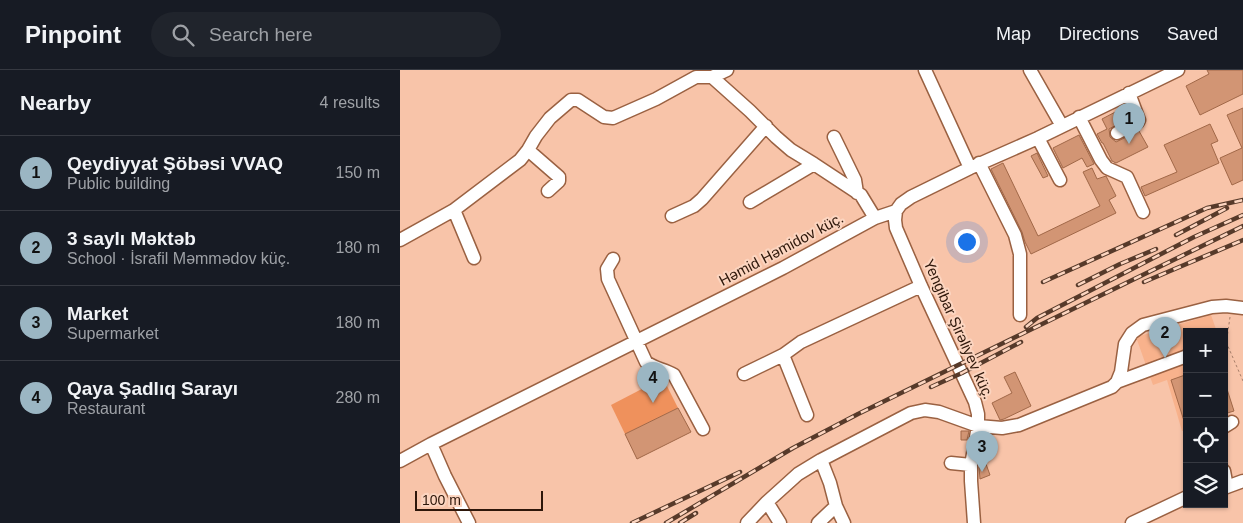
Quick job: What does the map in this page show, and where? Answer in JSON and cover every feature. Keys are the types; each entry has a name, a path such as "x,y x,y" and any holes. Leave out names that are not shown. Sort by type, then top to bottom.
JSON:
{"street":[{"path":"400,240 454,210 520,160 550,118 571,100 578,100 604,117 613,118 656,99 693,74 712,77 728,70"},
{"path":"925,70 975,165 1015,235 1020,254 1020,315"},
{"path":"1030,70 1062,126"},
{"name":"Həmid Həmidov küç.","path":"400,461 783,268 875,218 896,211 901,204 911,197 1178,70"},
{"path":"712,77 791,150 857,192 875,218"},
{"path":"1117,133 1140,120 1129,93"},
{"path":"1079,117 1107,168 1127,177 1143,212"},
{"path":"672,216 694,206 702,199 766,126"},
{"path":"834,137 855,180 857,192"},
{"path":"1038,138 1060,180"},
{"path":"528,150 559,177 559,182 548,191"},
{"path":"750,202 814,164"},
{"path":"454,210 474,258"},
{"name":"Yengibar Şirəliyev küç.","path":"896,211 896,228 975,402 978,426 971,465 974,523"},
{"path":"613,259 607,269 608,279 646,362 653,367 666,370 674,375 703,429"},
{"path":"744,374 782,355 801,342 921,286"},
{"path":"747,523 798,474 910,413 925,410 939,412 978,426 1002,428 1020,425 1112,387 1117,382 1121,372 1125,344 1132,333 1143,325 1212,307 1237,307"},
{"path":"782,355 807,415"},
{"path":"1117,382 1183,357"},
{"path":"431,444 468,523"},
{"path":"821,460 836,506 844,523"},
{"path":"951,463 971,465"},
{"path":"1228,486 1243,481"},
{"path":"1132,523 1153,519 1183,500"},
{"path":"767,502 780,523"},
{"path":"818,523 836,506"}],"path":[{"path":"1237,307 1227,338 1227,344 1243,381"}],"shaded area":[{"path":"1211,315 1216,328 1183,328 1183,431 1167,380 1153,385 1136,337"},
{"path":"663,378 678,408 625,434 611,405"}],"building":[{"path":"1207,70 1243,70 1243,94 1200,115 1186,86 1209,74"},
{"path":"1123,108 1129,118 1109,129 1110,137 1116,142 1139,131 1148,147 1116,163 1112,161 1097,134 1107,129 1102,119"},
{"path":"1243,108 1243,180 1232,185 1220,158 1242,148 1227,115"},
{"path":"1210,124 1218,141 1211,144 1219,163 1145,196 1141,187 1177,172 1164,145"},
{"path":"1079,135 1094,164 1087,167 1082,158 1063,168 1053,148"},
{"path":"1037,153 1048,176 1043,178 1031,156"},
{"path":"1003,163 1038,236 1100,206 1083,172 1092,168 1097,179 1106,176 1116,196 1109,200 1116,213 1031,254 991,169"},
{"path":"1015,372 1031,406 1000,420 992,403 1012,393 1004,377"},
{"path":"1183,376 1183,418 1171,380"},
{"path":"1228,392 1234,411 1228,413"},
{"path":"678,408 691,432 637,459 625,434"},
{"path":"961,431 969,431 967,440 961,440"},
{"path":"986,464 990,475 980,479 979,467"}],"railway":[{"path":"1043,282 1207,208 1243,200"},
{"path":"1176,235 1227,208"},
{"path":"1026,327 1037,318 1194,237 1243,215"},
{"path":"666,523 793,448 858,414 1243,226"},
{"path":"1144,282 1243,240"},
{"path":"1078,285 1156,249"},
{"path":"931,387 1021,342"},
{"path":"632,523 740,472"},
{"path":"680,523 696,513"}],"place":[{"name":"Qeydiyyat Şöbəsi VVAQ","path":"1129,144"},
{"name":"3 saylı Məktəb","path":"1165,358"},
{"name":"Qaya Şadlıq Sarayı","path":"653,403"},
{"name":"Market","path":"982,472"}]}
